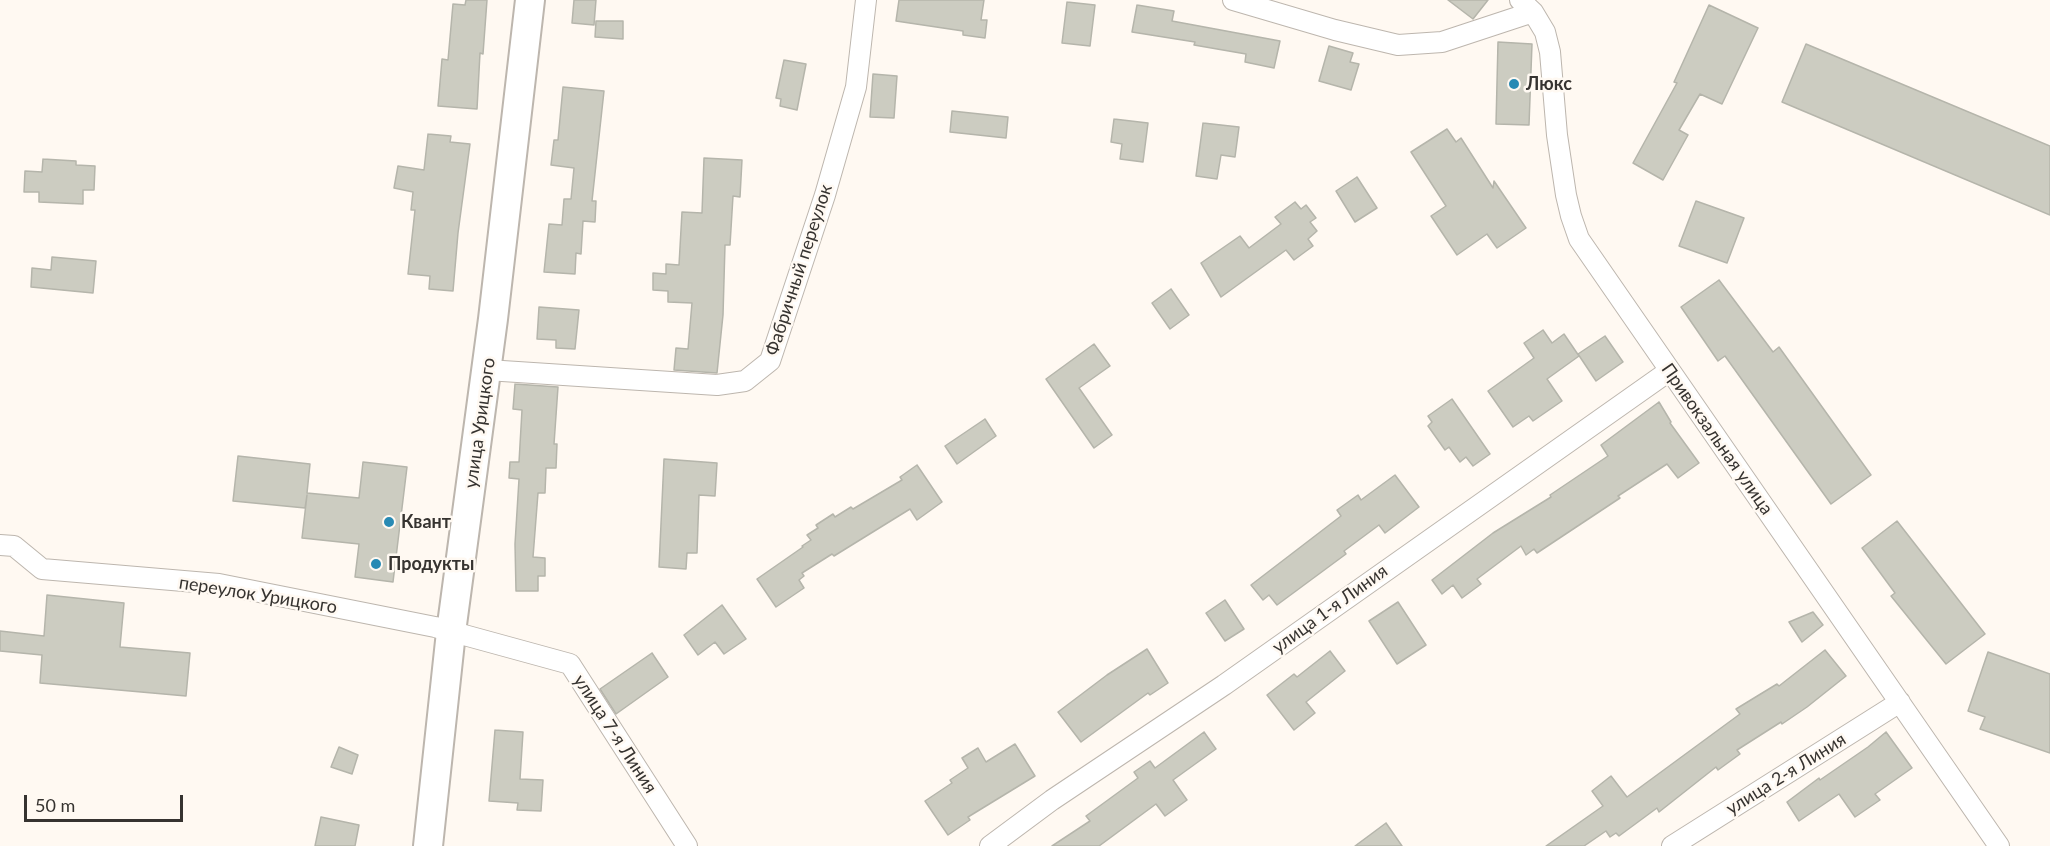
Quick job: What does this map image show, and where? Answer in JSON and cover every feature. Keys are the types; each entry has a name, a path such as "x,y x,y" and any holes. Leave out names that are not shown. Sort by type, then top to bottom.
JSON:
{"main road":[{"name":"улица Урицкого","path":"428,846 451,632 487,370 530,0"}],"street":[{"name":"Фабричный переулок","path":"487,370 717,385 745,381 770,361 825,195 856,87 866,0"},
{"path":"1233,0 1335,30 1398,45 1442,42 1527,6"},
{"name":"Привокзальная улица","path":"1527,6 1545,32 1550,52 1561,165 1566,195 1579,239 1999,846"},
{"name":"улица 1-я Линия","path":"990,846 1052,800 1224,685 1670,371"},
{"name":"переулок Урицкого","path":"0,545 14,546 42,569 219,585 451,632"},
{"name":"улица 7-я Линия","path":"451,632 570,664 687,846"},
{"name":"улица 2-я Линия","path":"1672,846 1900,702"}],"building":[{"path":"466,0 487,0 483,54 480,53 477,109 438,106 442,59 448,60 453,4 465,5"},
{"path":"574,0 596,0 594,25 572,23"},
{"path":"899,0 984,0 981,20 987,20 985,38 963,35 963,31 896,21"},
{"path":"1448,0 1488,0 1473,19"},
{"path":"1067,2 1095,5 1090,46 1062,43"},
{"path":"1137,5 1174,11 1172,21 1280,41 1274,68 1245,62 1246,54 1194,45 1195,42 1132,32"},
{"path":"1709,5 1758,28 1722,104 1700,94 1679,130 1688,135 1663,180 1633,163 1677,83 1674,82"},
{"path":"596,21 623,21 623,39 595,37"},
{"name":"Люкс","path":"1498,42 1532,44 1529,125 1496,124"},
{"path":"1806,44 2050,146 2050,215 1782,102"},
{"path":"1329,46 1353,53 1350,62 1359,64 1351,90 1319,81"},
{"path":"784,60 806,64 797,110 780,106 781,99 776,98"},
{"path":"873,74 897,76 894,118 870,117"},
{"path":"563,87 604,91 592,201 596,201 595,222 583,221 581,254 576,253 575,274 544,272 549,224 562,225 564,199 571,199 574,168 551,165 554,140 558,140"},
{"path":"952,111 1008,117 1006,138 950,132"},
{"path":"1114,119 1148,123 1143,162 1120,159 1122,144 1111,142"},
{"path":"1203,123 1239,127 1235,157 1221,155 1217,179 1196,176"},
{"path":"1447,129 1456,142 1461,138 1493,188 1494,181 1526,228 1497,248 1487,234 1457,255 1431,216 1446,206 1411,152"},
{"path":"428,134 451,136 450,142 470,144 453,291 429,289 430,276 408,274 415,210 411,210 413,192 394,188 398,166 424,170"},
{"path":"704,158 742,160 740,197 733,196 730,245 725,245 723,315 717,373 674,370 676,348 688,349 692,303 668,302 668,291 653,290 653,273 666,274 666,264 679,265 682,212 702,213"},
{"path":"43,159 76,161 76,165 95,166 94,190 83,190 83,204 39,202 39,192 24,192 25,171 42,172"},
{"path":"1357,177 1377,208 1355,222 1336,191"},
{"path":"1696,201 1744,218 1727,263 1679,246"},
{"path":"1295,202 1301,209 1306,205 1316,218 1310,222 1317,231 1308,239 1313,246 1294,260 1286,250 1221,297 1201,263 1240,236 1249,248 1281,224 1275,217"},
{"path":"52,257 96,261 93,293 31,287 32,268 51,270"},
{"path":"1719,280 1773,352 1779,347 1871,475 1831,504 1725,356 1718,361 1681,307"},
{"path":"1171,289 1189,315 1170,329 1152,303"},
{"path":"539,307 579,310 575,349 556,348 556,340 537,339"},
{"path":"1543,330 1552,343 1564,334 1579,356 1547,379 1562,401 1533,421 1529,416 1513,427 1488,391 1534,358 1524,343"},
{"path":"1605,336 1623,362 1596,381 1578,354"},
{"path":"1094,344 1110,366 1079,388 1112,435 1094,448 1046,379"},
{"path":"515,384 558,387 554,444 557,444 556,468 546,468 545,493 538,493 533,557 545,558 545,576 538,576 538,591 516,591 515,544 519,479 509,478 510,462 519,462 522,410 513,409"},
{"path":"1452,399 1490,454 1473,466 1466,457 1460,462 1449,447 1445,450 1428,426 1432,422 1428,416"},
{"path":"1659,402 1670,423 1699,463 1678,478 1667,464 1537,553 1534,549 1526,555 1521,546 1477,579 1481,584 1462,598 1453,585 1442,594 1432,580 1493,533 1551,497 1550,495 1608,456 1601,445"},
{"path":"985,419 996,436 957,464 945,446"},
{"path":"238,456 310,464 307,493 359,498 363,462 407,467 393,582 355,577 359,544 302,538 307,495 305,508 233,501"},
{"path":"664,459 717,463 715,496 699,495 697,553 687,553 686,569 659,567"},
{"path":"917,465 942,502 917,520 910,509 834,556 832,554 802,573 804,576 799,580 804,588 776,607 757,579 811,540 807,535 818,528 816,525 833,514 835,517 851,507 853,509 902,480 900,477"},
{"path":"1395,475 1419,507 1385,533 1379,525 1344,551 1346,554 1277,605 1269,595 1263,600 1251,585 1341,516 1337,510 1358,495 1361,500"},
{"path":"1897,521 1985,634 1946,664 1891,596 1895,593 1862,548"},
{"path":"47,595 124,603 120,647 190,653 186,696 40,683 42,655 0,651 0,631 44,636"},
{"path":"1225,600 1244,629 1225,641 1206,613"},
{"path":"1398,602 1426,645 1397,664 1369,621"},
{"path":"722,605 746,639 724,654 715,642 698,655 684,635"},
{"path":"1813,612 1823,625 1802,642 1789,622"},
{"path":"1147,649 1168,683 1150,695 1148,693 1081,742 1058,712 1107,675"},
{"path":"1825,650 1846,676 1782,724 1781,722 1737,750 1740,754 1718,770 1716,767 1659,812 1657,808 1619,836 1616,833 1610,837 1606,831 1584,846 1546,846 1603,806 1592,791 1611,776 1627,797 1740,714 1736,709 1777,684 1779,686"},
{"path":"1330,651 1345,671 1306,702 1315,713 1294,730 1267,695 1294,674 1297,677"},
{"path":"1988,652 2050,674 2050,753 1980,729 1985,717 1968,711"},
{"path":"652,653 668,677 616,714 600,689"},
{"path":"495,730 523,732 520,779 543,780 541,811 517,810 518,803 489,801"},
{"path":"1204,732 1216,749 1173,780 1187,800 1165,816 1156,804 1099,846 1052,846 1090,821 1086,816 1138,778 1134,772 1150,761 1155,768"},
{"path":"1886,732 1912,768 1875,794 1880,800 1855,817 1839,794 1799,821 1787,802 1819,778 1820,780 1868,747"},
{"path":"1015,744 1035,776 968,817 970,820 948,835 925,801 952,783 950,780 968,768 962,758 978,748 986,762"},
{"path":"339,747 358,755 352,774 331,767"},
{"path":"321,817 359,825 355,846 315,846"},
{"path":"1386,823 1402,846 1355,846"}],"place":[{"name":"Люкс","path":"1514,84"},
{"name":"Квант","path":"389,522"},
{"name":"Продукты","path":"376,564"}]}
